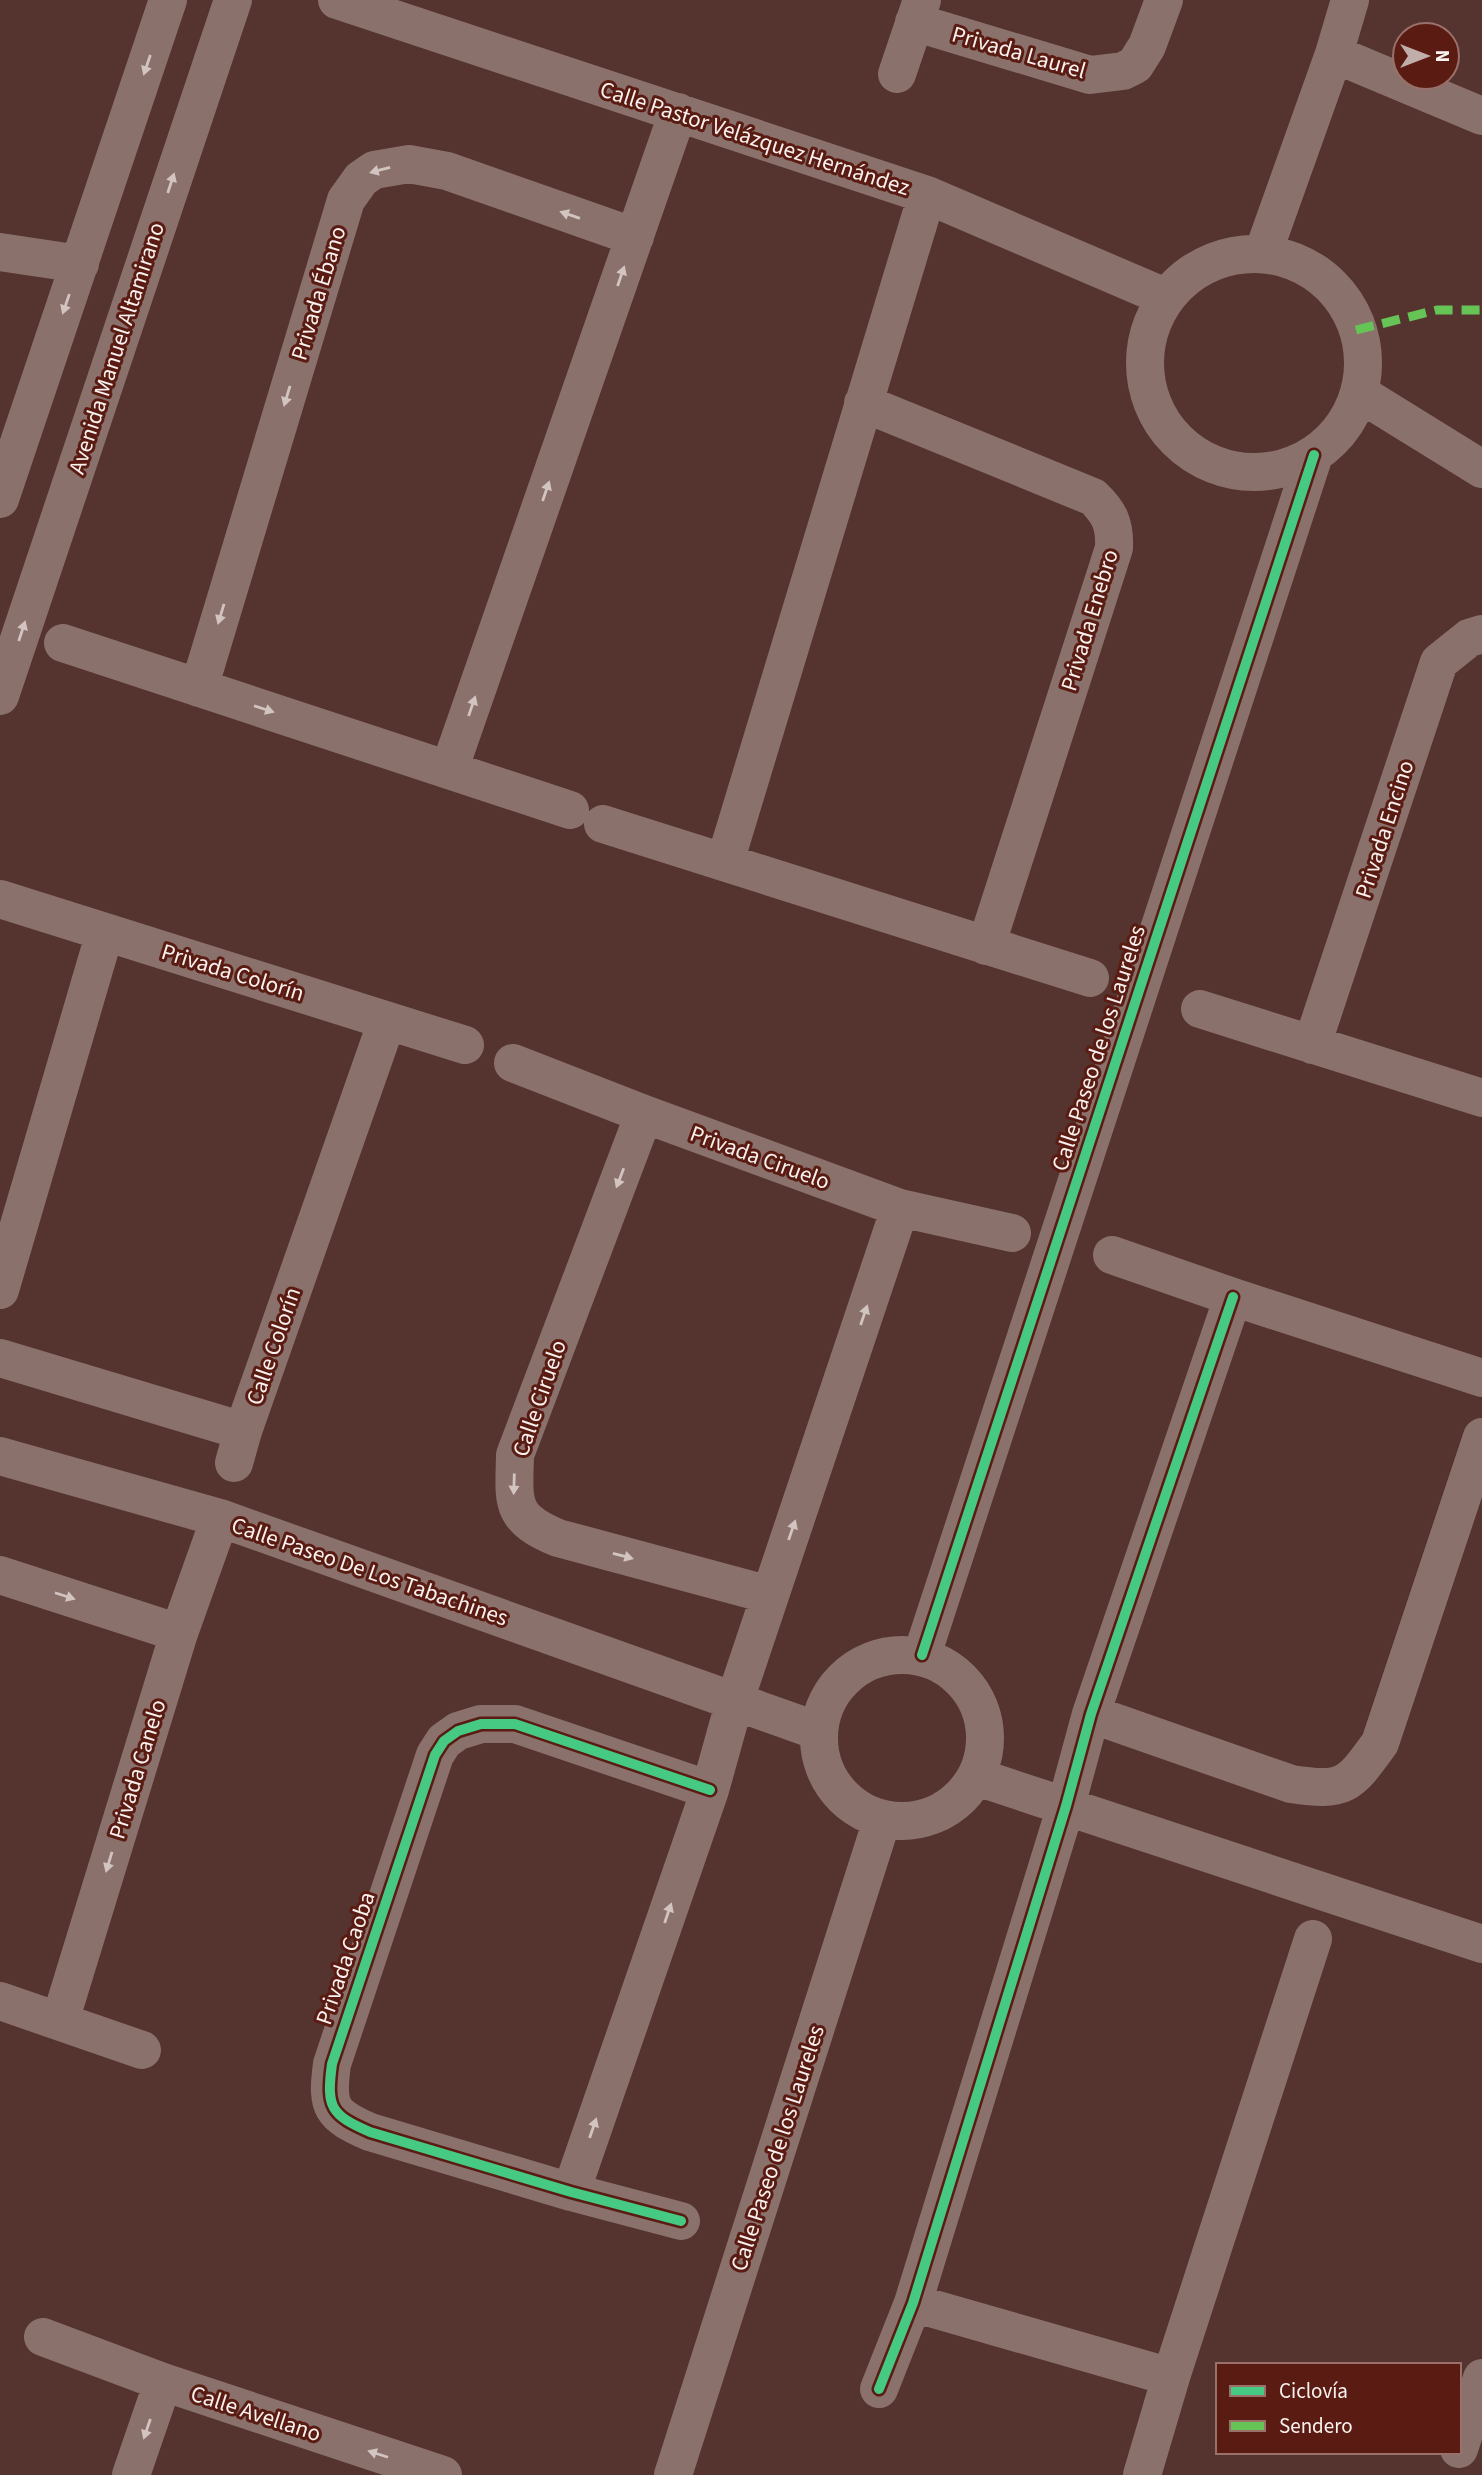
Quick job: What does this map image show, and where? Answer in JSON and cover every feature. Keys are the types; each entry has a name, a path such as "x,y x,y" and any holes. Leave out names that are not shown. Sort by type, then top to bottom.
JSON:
{"street":[{"path":"0,499 168,0"},
{"name":"Avenida Manuel Altamirano","path":"0,696 233,0"},
{"name":"Calle Pastor Velázquez Hernández","path":"337,0 395,9 678,112 927,195 1165,297"},
{"name":"Privada Laurel","path":"897,74 918,11 1090,75 1123,71 1136,65 1147,46 1164,0"},
{"path":"1263,253 1334,54 1350,0"},
{"path":"1334,54 1482,116"},
{"path":"449,770 678,112"},
{"name":"Privada Ébano","path":"199,688 346,201 360,179 374,170 409,164 447,172 635,237"},
{"path":"725,863 927,195"},
{"path":"0,252 79,264"},
{"path":"1263,253 1300,263 1331,285 1353,317 1363,355 1359,393 1342,428 1314,455 1267,472 1216,467 1174,439 1148,395 1145,343 1165,297 1192,271 1226,256 1263,253"},
{"path":"1359,393 1482,469"},
{"name":"Privada Enebro","path":"863,403 1093,497 1108,511 1115,529 1114,548 986,946"},
{"name":"Calle Paseo de los Laureles","path":"922,1655 1314,455"},
{"name":"Privada Encino","path":"1312,1045 1439,662 1469,638 1482,634"},
{"path":"63,643 725,863 1090,978"},
{"name":"Privada Colorín","path":"0,899 465,1045"},
{"path":"0,1290 105,932"},
{"path":"1200,1009 1482,1098"},
{"name":"Calle Colorín","path":"0,1358 239,1447 387,1021"},
{"name":"Privada Ciruelo","path":"513,1063 900,1208 1012,1233"},
{"name":"Calle Ciruelo","path":"644,1114 515,1455 514,1500 526,1520 539,1531 770,1595"},
{"path":"571,2193 710,1790 735,1700 900,1208"},
{"path":"1112,1255 1482,1378"},
{"path":"880,2389 913,2302 1066,1806 1091,1714 1233,1297"},
{"path":"1091,1714 1291,1784 1319,1788 1339,1785 1356,1776 1380,1743 1482,1437"},
{"name":"Calle Paseo De Los Tabachines","path":"0,1456 220,1518 818,1731"},
{"name":"Privada Canelo","path":"60,2021 179,1633 220,1518"},
{"path":"0,1575 179,1633"},
{"path":"887,1654 922,1655 956,1672 979,1702 987,1740 977,1777 953,1806 919,1821 881,1820 847,1802 824,1770 818,1731 830,1693 855,1667 887,1654"},
{"name":"Privada Caoba","path":"681,2221 571,2193 370,2132 342,2119 332,2106 329,2088 332,2064 435,1755 444,1741 458,1731 481,1724 515,1724 710,1790"},
{"path":"977,1777 1482,1944"},
{"name":"Calle Paseo de los Laureles","path":"673,2475 881,1820"},
{"path":"1142,2475 1171,2377 1313,1939"},
{"path":"0,2001 142,2050"},
{"path":"913,2302 1171,2377"},
{"path":"43,2337 163,2382"},
{"path":"1461,2445 1482,2378"},
{"name":"Calle Avellano","path":"131,2475 163,2382 443,2475"},
{"path":"1461,2452 1482,2460"},
{"path":"1451,2475 1458,2454"}],"marked path":[{"path":"1356,330 1437,310 1482,310"}],"cycle path":[{"path":"922,1655 1314,455"},
{"path":"879,2389 913,2303 1066,1806 1091,1714 1233,1297"},
{"path":"681,2221 571,2192 370,2132 339,2115 331,2100 330,2079 332,2064 435,1755 444,1741 458,1731 481,1724 515,1724 710,1790"}]}
